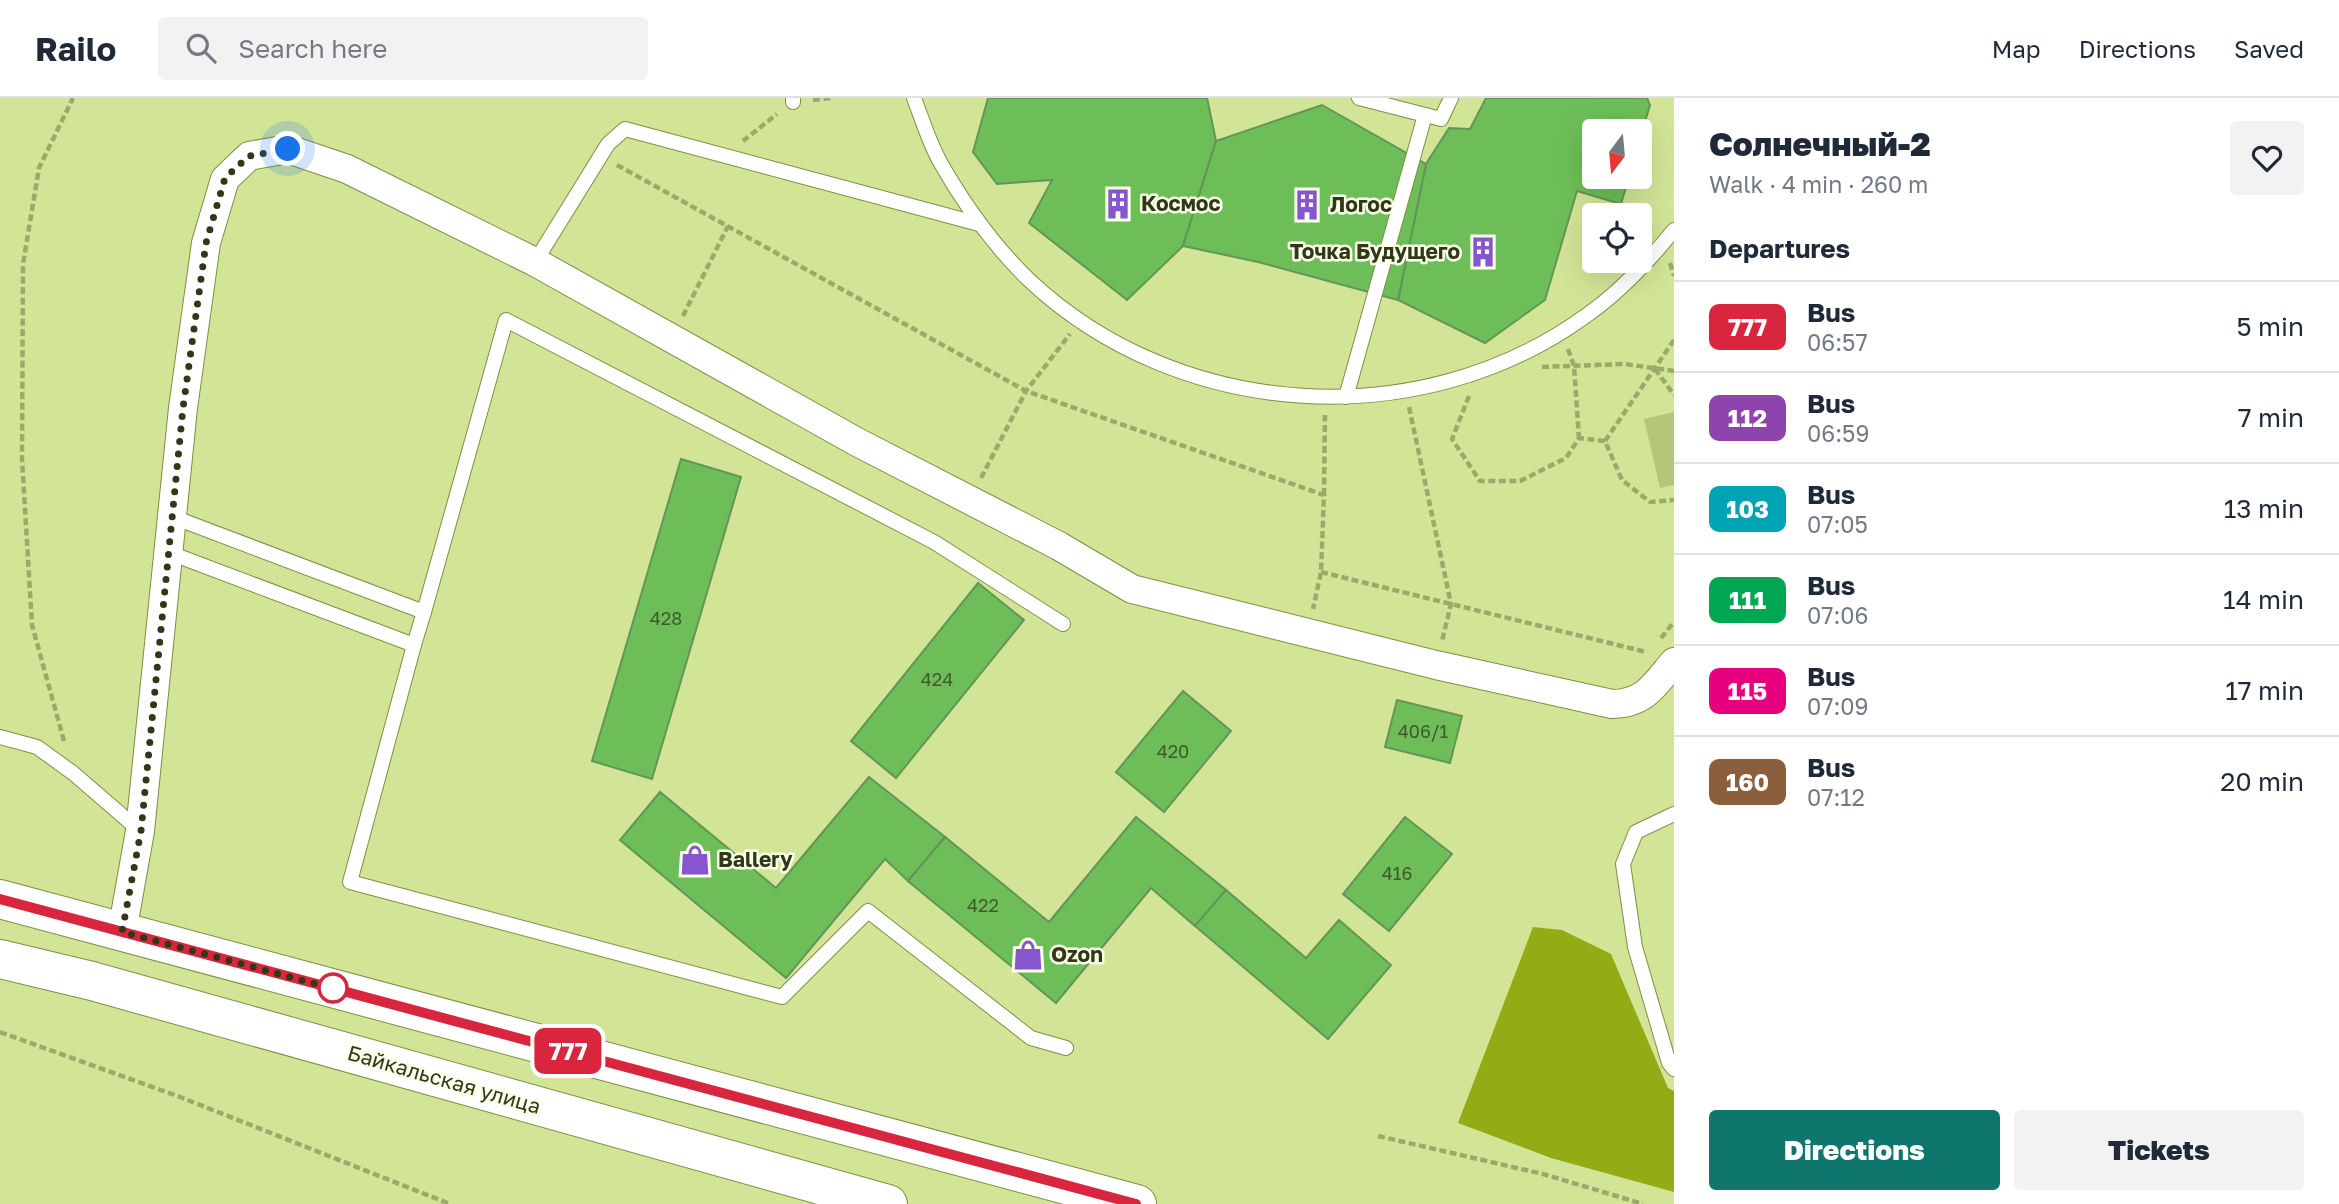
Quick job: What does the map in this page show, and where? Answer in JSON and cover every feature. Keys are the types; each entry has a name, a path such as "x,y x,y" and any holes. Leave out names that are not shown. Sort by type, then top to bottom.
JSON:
{"main road":[{"path":"0,899 1137,1204"},
{"name":"Байкальская улица","path":"0,958 92,981 888,1204"}],"street":[{"path":"122,932 141,831 183,408 206,243 225,178 249,156 288,149 347,169 535,262 857,442 1059,546 1132,589 1436,665 1612,704 1628,704 1645,695 1662,657"}],"lane":[{"path":"914,98 939,160 979,224 1030,280 1081,320 1156,363 1227,386 1302,397 1346,397 1378,396 1452,382 1522,354 1587,316 1644,267 1674,230"},
{"path":"1359,98 1441,119 1451,98"},
{"path":"1346,397 1425,115"},
{"path":"535,262 608,144 625,129 979,224"},
{"path":"1063,624 934,542 506,320 350,882 782,997 868,911 1031,1038 1066,1048"},
{"path":"173,517 424,612"},
{"path":"170,553 414,645"},
{"path":"0,737 37,747 73,773 141,831"},
{"path":"1674,814 1636,832 1623,864 1635,947 1669,1063 1674,1069"}],"path":[{"path":"73,773 32,625 22,459 23,264 39,169 74,98"},
{"path":"725,154 793,100"},
{"path":"601,156 1026,391 1324,495"},
{"path":"671,339 728,226"},
{"path":"969,500 1026,391 1081,320"},
{"path":"1473,386 1452,439 1480,481 1520,481 1566,457 1579,438 1574,366 1561,331"},
{"path":"1605,441 1674,340"},
{"path":"1535,369 1548,366 1625,364 1674,371"},
{"path":"1655,368 1674,395"},
{"path":"1405,390 1451,604 1436,665"},
{"path":"1308,634 1321,572 1325,397"},
{"path":"1579,438 1605,441"},
{"path":"1605,441 1622,480 1650,502 1674,500"},
{"path":"1321,572 1662,657"},
{"path":"0,1032 180,1097 450,1204"},
{"path":"1378,1136 1543,1174 1643,1204"}],"green space":[{"path":"1674,412 1674,485 1660,488 1644,419"},
{"path":"1533,927 1562,930 1611,954 1668,1088 1674,1091 1674,1192 1551,1158 1458,1123"}],"building":[{"name":"Космос","path":"988,98 1207,98 1216,141 1183,246 1127,300 1029,223 1052,180 997,184 973,152"},
{"name":"Точка Будущего","path":"1486,98 1647,98 1650,105 1646,119 1582,119 1582,189 1625,189 1621,203 1577,191 1545,300 1485,343 1398,300 1426,164 1449,128 1470,129"},
{"name":"Логос","path":"1322,105 1426,164 1398,300 1258,262 1183,246 1216,141"},
{"path":"681,459 741,477 652,779 592,761"},
{"path":"978,583 1024,620 896,778 851,741"},
{"path":"1183,691 1231,731 1164,812 1116,772"},
{"path":"1397,700 1462,716 1450,763 1385,747"},
{"path":"869,777 945,837 908,881 885,859 786,978 620,840 660,792 776,888"},
{"path":"1136,817 1226,890 1195,926 1151,888 1056,1003 908,881 945,837 1049,922"},
{"path":"1405,817 1452,854 1389,931 1343,894"},
{"path":"1226,890 1306,958 1339,920 1391,965 1328,1039 1195,926"}],"bus line":[{"name":"777","path":"0,899 1136,1204"}],"place":[{"name":"Космос","path":"1118,204"},
{"name":"Логос","path":"1307,205"},
{"name":"Точка Будущего","path":"1483,252"},
{"name":"Ballery","path":"695,860"},
{"name":"Ozon","path":"1028,955"}],"route":[{"path":"288,149 249,156 225,178 206,243 183,408 141,831 122,932 335,989 333,988"}]}
